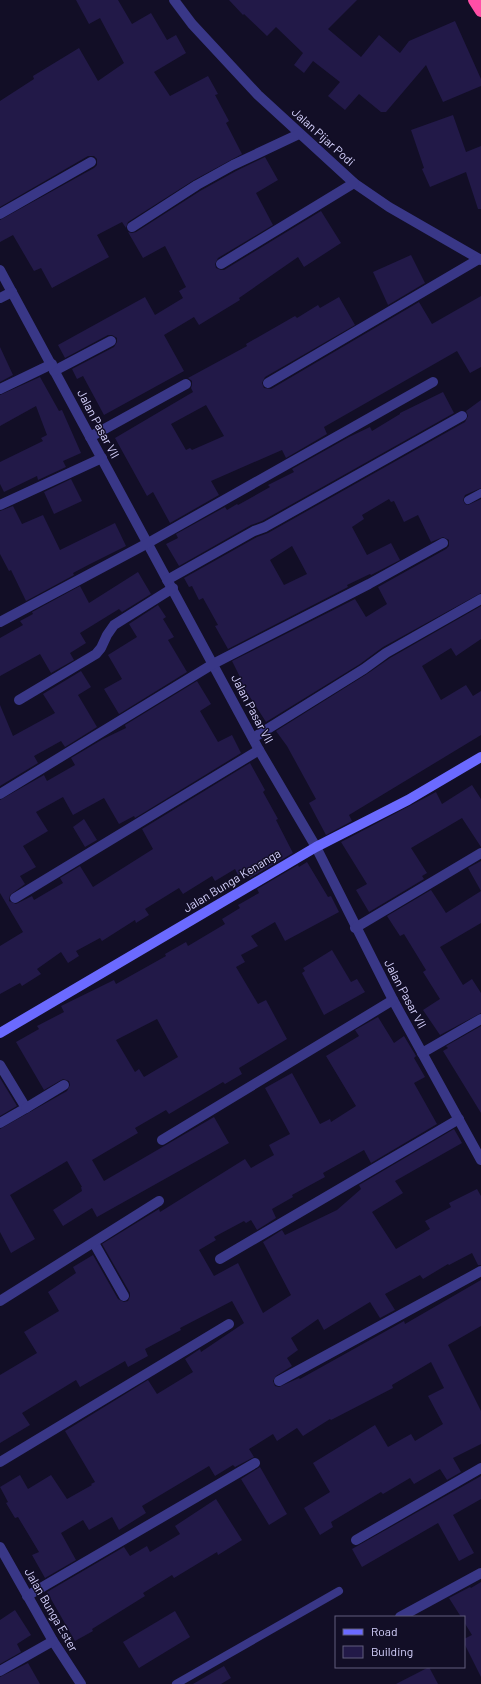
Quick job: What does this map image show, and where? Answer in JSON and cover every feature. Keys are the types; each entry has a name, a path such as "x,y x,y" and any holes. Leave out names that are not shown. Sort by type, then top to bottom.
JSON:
{"highway":[{"path":"474,0 481,11"}],"street":[{"name":"Jalan Pijar Podi","path":"174,0 192,24 258,95 299,134 354,182 389,207 480,260"},
{"path":"132,227 197,185 233,165 299,134"},
{"path":"0,214 91,162"},
{"path":"221,264 354,182"},
{"path":"268,383 480,260"},
{"name":"Jalan Pasar VII","path":"0,270 259,750 316,847 355,928 393,1000 458,1119 480,1155"},
{"path":"0,298 12,292"},
{"path":"0,389 111,341"},
{"path":"0,622 148,543 433,382"},
{"path":"90,437 186,384"},
{"path":"19,700 96,654 114,625 170,584 254,531 265,527 462,416"},
{"path":"0,505 102,458"},
{"path":"0,794 212,664 369,584 443,543"},
{"path":"253,738 364,669 386,653 481,600"},
{"path":"14,898 259,750"},
{"name":"Jalan Bunga Kenanga","path":"0,1033 316,847 408,800 481,757"},
{"path":"355,928 481,852"},
{"path":"162,1140 393,1000"},
{"path":"422,1053 481,1019"},
{"path":"0,1065 26,1108"},
{"path":"0,1123 64,1086"},
{"path":"220,1259 458,1119"},
{"path":"0,1301 160,1201"},
{"path":"94,1243 124,1296"},
{"path":"279,1381 481,1271"},
{"path":"0,1462 229,1324"},
{"path":"27,1596 255,1464"},
{"path":"356,1540 481,1468"},
{"name":"Jalan Bunga Ester","path":"0,1548 53,1641 81,1684"},
{"path":"402,1616 481,1573"},
{"path":"0,1671 53,1641"}],"lane":[{"path":"468,500 481,493"},
{"path":"176,1684 338,1591"}],"building":[{"path":"76,0 118,0 132,24 151,13 167,40 176,35 186,53 154,72 170,96 208,76 218,94 215,95 229,121 226,123 242,154 194,180 128,222 126,228 122,222 97,235 109,257 52,288 41,268 34,271 13,235 0,242 0,220 94,168 97,165 97,159 94,156 88,156 0,207 0,101 34,79 33,76 79,48 98,81 124,63 100,18 89,24"},
{"path":"229,0 357,0 328,29 361,57 379,35 400,53 409,41 455,21 481,79 481,86 443,102 426,65 386,112 381,112 359,94 345,110 328,96 340,82 313,61 304,73 294,65 303,53 276,27 267,36 244,14 243,15"},
{"path":"453,115 466,152 481,146 481,209 478,209 466,172 430,187 422,169 424,168 411,130"},
{"path":"265,157 278,180 256,193 273,225 218,258 215,264 216,268 224,270 321,211 341,243 304,267 298,257 239,298 240,300 199,325 194,317 164,335 184,371 104,415 83,376 77,379 72,369 114,347 117,342 117,338 112,335 108,335 65,358 58,345 145,297 155,315 183,298 179,291 186,287 165,246 143,258 128,232 136,232 200,191"},
{"path":"411,255 425,283 388,305 373,272"},
{"path":"481,296 481,367 470,373 457,351 324,427 327,434 286,458 282,450 211,481 219,495 170,523 153,492 147,496 115,438 193,392 191,388 192,381 188,378 247,346 246,344 295,316 297,318 318,305 320,308 339,297 355,325 265,377 262,383 264,388 271,389 419,302 432,324","holes":["206,405 224,436 192,450 190,448 186,450 171,424"]},
{"path":"0,347 13,375 0,382"},
{"path":"40,377 59,411 62,410 81,453 63,461 66,467 38,480 37,476 4,492 0,484 0,462 43,441 41,438 47,435 36,406 0,426 0,395"},
{"path":"443,392 454,413 179,566 166,544 178,538 176,534 225,507 227,510 237,504 238,505 270,487 268,485 294,472 292,469 349,437 370,427 372,431 400,413"},
{"path":"481,400 481,488 465,495 463,500 465,504 468,505 481,499 481,593 383,647 360,664 266,722 239,680 241,679 232,661 355,599 366,617 387,604 378,587 446,549 449,546 449,540 443,537 431,542 418,515 404,522 394,501 391,502 389,499 362,515 364,519 352,527 367,555 391,543 400,560 347,585 348,587 228,649 215,626 218,625 203,598 199,600 192,586 189,587 184,578 257,537 268,533 465,422 468,416 466,411","holes":["292,546 307,574 284,585 270,560"]},
{"path":"71,479 82,501 54,514 44,492"},
{"path":"13,506 22,524 43,515 60,550 115,523 126,546 73,573 74,575 26,601 11,570 9,571 0,554 0,511"},
{"path":"138,572 151,594 122,612 119,609 80,633 86,643 70,653 74,660 51,673 40,654 0,676 0,638 23,625 20,621 33,614 32,612 80,586 89,603"},
{"path":"158,605 166,617 163,619 174,637 168,640 187,672 119,714 104,689 122,679 108,655 137,637 129,624"},
{"path":"481,606 481,639 456,656 451,648 422,666 441,700 466,685 473,696 481,691 481,735 349,815 352,821 326,835 309,803 316,799 287,746 276,731 390,658"},
{"path":"81,671 91,687 78,695 97,727 65,747 61,741 34,756 38,763 0,786 0,705 13,736 55,713 43,694"},
{"path":"197,681 211,704 200,711 218,742 232,735 241,753 135,818 134,816 119,824 104,798 73,815 63,797 36,812 48,831 23,846 36,867 20,876 25,884 10,895 9,901 16,904 32,896 34,900 63,883 60,878 80,866 93,887 153,849 142,829 250,763 265,790 263,792 278,819 276,820 293,853 250,878 246,871 238,875 235,869 215,881 212,876 183,894 179,888 145,909 149,915 136,923 135,920 102,941 100,938 76,951 79,956 68,963 61,952 37,969 41,974 22,986 20,983 0,994 0,946 23,932 0,893 0,800 44,775 47,781 75,765 71,758 103,739 126,728 125,725"},
{"path":"472,785 481,799 481,847 462,818 411,848 427,873 422,876 424,879 369,912 356,890 367,884 341,842 436,792 442,804"},
{"path":"84,819 97,840 85,847 73,827"},
{"path":"481,861 481,891 468,868"},
{"path":"307,862 328,897 331,896 339,912 285,941 275,922 251,936 258,946 241,955 245,962 236,967 258,1004 266,1000 287,1039 239,1068 242,1074 225,1084 223,1082 169,1114 166,1110 135,1128 138,1133 92,1160 104,1181 214,1117 229,1143 97,1217 92,1208 63,1226 53,1210 82,1191 82,1187 67,1161 10,1195 35,1239 11,1253 0,1232 0,1129 67,1091 70,1085 69,1081 63,1079 44,1090 16,1042 39,1029 37,1026 64,1012 61,1006 114,980 116,984 166,956 165,954 186,942 188,946 225,924 222,919 240,908 238,905 259,893 257,889 298,865 299,867","holes":["157,1019 178,1057 144,1077 139,1069 135,1072 116,1040"]},
{"path":"431,890 446,913 481,891 481,923 440,947 463,985 472,979 481,993 481,1013 440,1035 423,1010 440,999 423,972 426,970 404,934 400,936 387,916"},
{"path":"332,950 351,982 357,979 365,992 324,1015 302,973 305,971 303,968"},
{"path":"378,1017 394,1043 404,1036 416,1056 414,1058 425,1077 414,1083 437,1124 371,1163 364,1150 323,1173 325,1177 292,1195 293,1197 272,1209 276,1218 257,1230 251,1220 246,1223 244,1221 214,1237 216,1240 199,1250 214,1276 238,1263 263,1313 291,1295 263,1242 282,1230 285,1235 337,1210 361,1189 359,1185 454,1129 462,1143 395,1181 403,1193 372,1212 396,1249 430,1229 425,1221 451,1207 449,1203 477,1189 481,1196 481,1265 478,1265 472,1253 449,1265 448,1264 423,1279 420,1275 385,1294 395,1310 380,1318 370,1302 324,1330 318,1319 291,1338 298,1350 287,1358 292,1366 276,1376 273,1381 275,1386 279,1387 299,1378 300,1379 404,1321 405,1324 481,1280 481,1326 448,1345 481,1411 481,1444 453,1458 461,1472 447,1480 440,1469 414,1484 410,1478 383,1494 381,1492 331,1522 333,1527 320,1535 304,1508 330,1492 313,1463 375,1425 388,1447 411,1434 415,1441 443,1424 428,1396 444,1388 431,1362 392,1385 393,1388 331,1420 330,1419 303,1436 297,1428 277,1441 273,1434 249,1449 254,1457 235,1467 233,1465 215,1476 209,1466 142,1506 146,1513 119,1530 112,1517 89,1530 83,1520 61,1533 76,1560 45,1578 32,1555 39,1552 18,1517 15,1518 6,1503 8,1502 0,1487 20,1475 28,1489 51,1475 67,1499 92,1485 91,1484 95,1482 65,1431 148,1380 157,1394 193,1372 185,1359 200,1349 201,1352 244,1323 232,1301 180,1328 181,1330 145,1349 148,1356 128,1367 125,1361 80,1387 76,1380 22,1413 30,1425 0,1443 0,1375 37,1353 24,1332 59,1311 48,1292 76,1273 73,1267 93,1255 118,1299 124,1302 128,1301 130,1293 102,1244 159,1209 160,1212 245,1159 251,1168 274,1155 269,1145 290,1134 265,1088 292,1073 320,1124 330,1119 331,1122 356,1106 326,1056 359,1036 355,1030"},
{"path":"481,1026 481,1113 443,1051 448,1048 446,1046"},
{"path":"0,1078 17,1106 0,1116"},
{"path":"260,1467 287,1514 269,1525 241,1479"},
{"path":"481,1476 481,1499 453,1515 474,1553 459,1561 438,1523 362,1567 352,1549"},
{"path":"216,1499 242,1540 218,1555 217,1552 174,1578 172,1575 143,1593 145,1596 92,1629 93,1631 75,1641 47,1592 124,1547 130,1556 147,1546 150,1552 180,1534 175,1526"},
{"path":"481,1582 481,1677 465,1645 465,1638 472,1635 465,1624 465,1616 460,1616 449,1598 470,1587 471,1588"},
{"path":"15,1610 31,1635 17,1644 21,1652 0,1664 0,1620"},
{"path":"175,1611 190,1637 139,1668 123,1642"},
{"path":"28,1663 40,1684 0,1684 0,1677"},
{"path":"224,1666 231,1678 221,1684 193,1684"},
{"path":"430,1668 438,1684 396,1684"}]}
